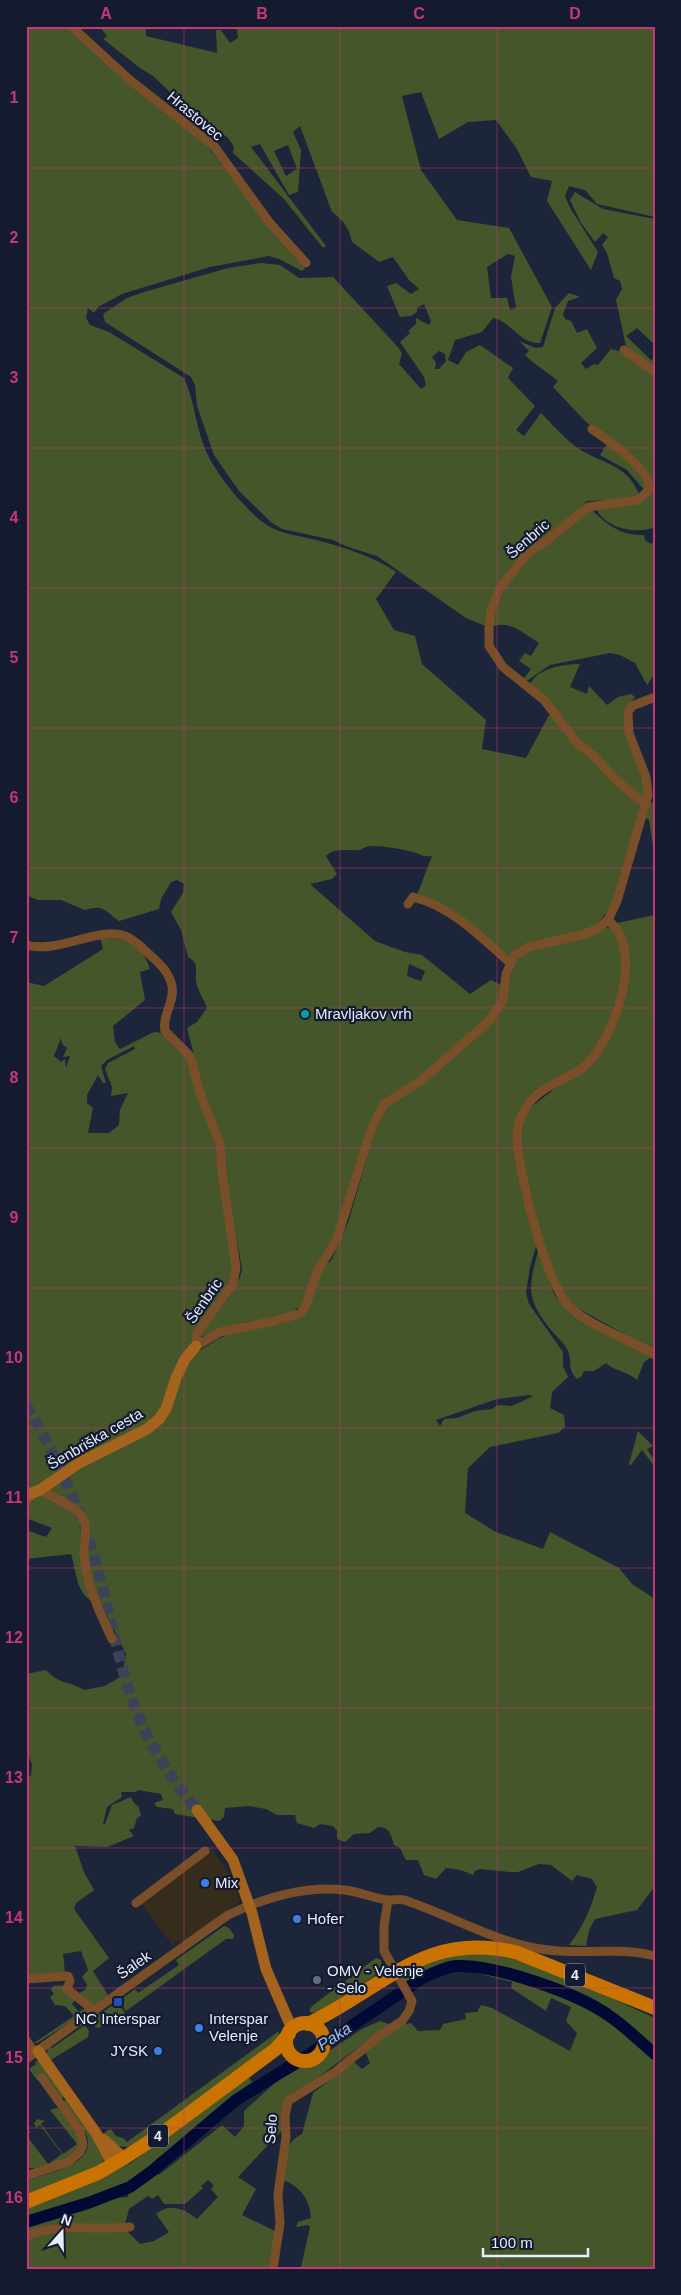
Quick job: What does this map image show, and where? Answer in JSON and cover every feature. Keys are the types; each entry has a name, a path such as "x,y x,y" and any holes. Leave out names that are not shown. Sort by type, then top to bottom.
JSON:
{"main road":[{"name":"4","path":"290,2045 316,2058 320,2022 328,2013 398,1979 446,1950 471,1947 497,1948 543,1962 655,2008"},
{"name":"4","path":"26,2202 98,2173 164,2132 290,2045 302,2023 319,2034"}],"street":[{"name":"Hrastovec","path":"72,26 130,80 214,146 268,222 306,263"},
{"path":"624,350 655,372"},
{"name":"Šenbric","path":"592,429 622,451 636,465 648,479 649,490 638,500 588,506 546,541 527,554 506,579 495,599 489,628 489,646 494,657 508,672 550,707 577,743 593,755 616,780 646,805"},
{"path":"408,904 413,897 437,904 482,937 510,963 514,956 528,948 582,935 597,929 608,920 617,901 646,805 648,787 646,777 628,733 627,720 632,706 655,697"},
{"path":"608,920 615,925 620,934 626,962 625,981 610,1027 602,1045 589,1062 554,1082 538,1094 527,1106 517,1132 518,1150 540,1241 559,1294 572,1309 655,1354"},
{"name":"Šenbric","path":"26,944 44,948 102,936 124,936 132,940 160,964 170,979 172,995 165,1017 165,1030 190,1056 201,1096 220,1144 222,1173 236,1267 233,1284 197,1333 196,1346"},
{"name":"Šenbric","path":"196,1346 220,1332 275,1321 301,1312 306,1304 317,1272 337,1239 378,1112 389,1098 423,1079 490,1020 503,1000 510,963"},
{"name":"Šenbriška cesta","path":"26,1496 40,1490 79,1463 147,1429 159,1419 166,1409 176,1378 185,1359 196,1346"},
{"path":"26,1501 40,1490 78,1512 83,1518 86,1529 84,1549 87,1575 112,1639"},
{"path":"198,1810 233,1860 252,1913 266,1969 290,2045"},
{"path":"136,1903 205,1851"},
{"name":"Šalek","path":"26,2059 228,1915 248,1906 288,1893 316,1889 342,1889 388,1900"},
{"path":"398,1979 384,1951 384,1926 388,1900 404,1900 499,1938 540,1949 638,1951 655,1956"},
{"path":"26,1979 68,1976 70,1981 67,1990 95,2011"},
{"name":"Selo","path":"272,2269 280,2223 278,2194 286,2137 285,2116 288,2101 334,2072 382,2034 402,2021 409,2011 412,2001 398,1979"},
{"path":"26,2040 119,2161"},
{"path":"26,2176 68,2162 80,2152 83,2145 80,2131 42,2078"},
{"path":"26,2236 36,2232 69,2227 130,2227"}],"shaded area":[{"path":"211,1848 231,1876 240,1901 181,1945 178,1941 172,1945 140,1902"}],"green space":[{"path":"26,26 67,26 154,104 200,136 271,229 305,268 302,271 269,256 210,267 122,294 98,307 94,313 88,308 86,318 90,325 109,332 184,378 202,441 211,461 238,498 264,523 281,532 356,552 378,561 396,572 376,599 394,630 415,636 422,664 486,720 482,749 526,758 549,715 554,716 636,800 641,808 629,856 617,892 600,921 583,932 564,939 513,952 508,956 417,895 432,856 388,847 370,846 361,850 337,850 326,856 337,874 332,879 310,884 375,941 405,952 422,955 470,994 491,980 503,986 499,1008 426,1073 384,1099 344,1221 303,1305 281,1319 245,1322 200,1337 202,1331 232,1293 242,1268 223,1167 187,1028 197,1022 207,1008 196,981 196,965 188,957 181,930 171,912 183,893 184,884 177,880 171,882 161,899 159,909 119,921 104,909 91,908 85,910 61,900 38,900 26,895","holes":["409,964 425,971 421,981 407,976"]},
{"path":"99,26 146,26 146,36 217,53 216,30 221,30 230,43 238,38 237,29 244,26 655,26 655,217 597,204 585,190 569,186 565,196 570,208 598,252 591,270 547,201 552,181 531,177 517,149 496,120 468,122 439,139 421,92 402,96 421,170 457,220 509,228 552,307 540,343 533,343 527,340 505,323 493,318 482,332 455,340 448,360 458,365 466,352 480,345 513,368 508,378 535,406 516,430 524,436 541,413 575,446 619,469 634,483 639,494 634,499 587,501 563,525 517,560 488,627 466,618 377,556 333,540 282,529 271,522 239,491 214,455 197,406 195,385 191,377 105,322 103,314 127,298 144,292 228,268 261,263 280,265 299,278 333,277 397,346 402,353 399,364 421,389 426,385 424,377 400,342 416,324 416,318 429,325 431,321 424,304 417,308 417,312 411,316 400,317 387,286 396,283 411,294 419,289 409,280 393,257 379,262 352,242 345,225 332,212 300,126 293,132 301,150 298,192 289,195 260,144 251,147 326,246 323,248 284,199 233,153 234,147 228,138 222,134 212,132 202,124 201,115 194,108 185,106 153,76 103,39 107,36","holes":["288,145 297,169 286,176 274,151","508,254 515,256 511,277 516,308 510,310 507,298 491,298 487,267","439,351 445,354 446,361 439,369 435,369 436,363 432,357"]},
{"path":"575,192 603,209 655,219 655,345 637,328 626,336 651,360 655,358 655,369 626,346 616,300 622,289 620,281 614,278 607,253 602,245 608,237 603,233 595,242 581,223 570,200"},
{"path":"569,293 580,297 568,301 563,314 565,319 571,321 577,333 587,329 597,348 581,363 586,369 594,364 598,365 611,349 623,352 655,374 655,484 645,472 585,421 553,387 558,381 525,355 529,351 519,341 536,348 543,347 555,308"},
{"path":"607,444 622,453 647,481 645,491 627,470 600,455"},
{"path":"653,493 655,494 655,527 639,530 621,528 606,521 596,508 646,497"},
{"path":"584,510 592,510 609,525 629,534 644,535 645,540 651,544 655,541 655,673 647,685 635,663 620,655 610,653 550,665 525,682 522,681 531,669 519,661 525,653 531,656 539,643 510,626 498,625 492,627 498,595 526,558"},
{"path":"580,664 570,687 587,694 589,686 607,705 618,697 631,694 635,697 624,710 624,720 626,734 645,781 645,796 640,797 578,741 530,685 533,679 551,668"},
{"path":"655,801 655,859 649,820 645,818 650,803"},
{"path":"655,915 655,1351 574,1306 554,1285 529,1190 520,1137 525,1115 530,1108 571,1076 591,1064 624,996 628,982 628,962 623,934 617,923"},
{"path":"612,926 619,935 623,980 602,1040 586,1060 526,1106 518,1124 537,1243 530,1267 526,1293 529,1304 563,1352 563,1366 568,1377 552,1392 550,1408 564,1415 565,1427 558,1433 490,1447 468,1468 465,1513 496,1532 543,1549 550,1532 619,1568 632,1584 655,1599 655,1886 637,1910 595,1919 589,1930 586,1946 569,1945 586,1918 592,1903 597,1887 592,1879 577,1875 572,1881 551,1865 539,1864 518,1872 480,1869 475,1871 473,1875 461,1870 446,1868 436,1879 424,1875 418,1860 406,1860 400,1848 394,1845 388,1830 382,1827 378,1827 370,1833 354,1834 345,1842 337,1839 337,1831 333,1826 320,1824 314,1828 297,1823 295,1815 277,1815 266,1809 249,1806 225,1808 224,1817 219,1821 175,1814 173,1809 157,1807 154,1803 163,1800 161,1794 138,1790 136,1792 121,1792 122,1797 107,1807 103,1824 105,1824 112,1805 131,1797 139,1807 141,1816 137,1818 134,1828 129,1830 134,1836 107,1847 75,1846 84,1872 94,1890 76,1903 74,1909 109,1958 93,1971 108,1995 93,2006 76,1995 86,1989 87,1984 82,1977 88,1970 81,1951 63,1954 65,1973 26,1976 26,1778 31,1776 32,1764 26,1751 26,1674 46,1670 55,1678 84,1690 105,1686 122,1676 126,1654 94,1594 87,1567 89,1524 45,1491 79,1464 149,1431 194,1354 218,1339 244,1327 281,1324 302,1315 322,1267 331,1261 348,1223 379,1117 384,1109 492,1022 507,1001 511,971 518,957 525,952","holes":["533,1396 512,1406 497,1405 492,1409 475,1411 457,1418 444,1419 440,1426 436,1420 497,1399"]},
{"path":"100,938 118,939 131,943 142,953 150,969 140,972 145,1000 113,1026 115,1042 120,1049 154,1032 161,1033 186,1053 216,1137 232,1249 233,1280 201,1322 157,1417 26,1493 26,982 44,986 103,949","holes":["61,1038 62,1044 67,1048 63,1057 70,1056 66,1068 65,1059 61,1062 54,1056","134,1046 135,1049 108,1063 105,1069 112,1087 111,1096 128,1093 120,1110 119,1125 109,1133 88,1133 93,1108 87,1103 87,1095 98,1075 103,1083 106,1083 101,1066 107,1060"]},
{"path":"538,1252 543,1261 553,1292 563,1305 587,1321 655,1356 655,1360 650,1358 644,1362 637,1380 606,1363 594,1371 584,1371 582,1376 577,1379 571,1368 567,1348 543,1319 533,1301 531,1284"},
{"path":"638,1431 653,1446 647,1449 655,1461 655,1467 642,1450 630,1466 629,1464"},
{"path":"38,1495 43,1495 75,1513 80,1520 90,1600 85,1596 79,1585 71,1554 26,1559 26,1530 46,1537 52,1528 26,1518 26,1504 33,1502"},
{"path":"224,1926 229,1928 234,1935 233,1939 226,1939 126,2011 119,2001 135,1989 138,1993 179,1965 176,1960"},
{"path":"476,1953 500,1956 546,1969 655,2018 655,2047 622,2021 569,1992 490,1966 468,1962 447,1964 423,1975 406,1986 403,1980 405,1975 431,1963"},
{"path":"376,1958 381,1960 382,1967 373,1977 322,2010 312,2013 309,2011 312,2006"},
{"path":"469,1969 546,1989 592,2010 634,2040 655,2058 655,2269 305,2269 301,2267 310,2227 308,2225 296,2227 298,2222 311,2218 309,2205 303,2194 294,2185 281,2179 286,2153 291,2142 302,2134 313,2093 354,2062 362,2069 370,2063 365,2051 401,2025 411,2023 418,2031 440,2030 443,2024 466,2019 465,2013 477,2012 481,2005 492,2008 570,2051 577,2033 566,2021 571,2007 551,1998 546,2011 511,1988 512,1982 469,1971"},
{"path":"66,1985 76,1999 72,2004 79,2012 85,2008 90,2010 37,2043 34,2043 74,2016 65,2006 55,2005 50,1997 54,1994 51,1990 53,1986"},
{"path":"117,2002 125,2013 99,2028 95,2027 92,2020"},
{"path":"380,2021 389,2024 284,2103 281,2116 283,2129 238,2177 256,2189 242,2215 275,2231 269,2269 26,2269 26,2238 39,2233 127,2231 140,2244 154,2241 169,2232 156,2214 161,2210 177,2208 188,2212 197,2219 218,2197 211,2189 214,2185 208,2180 201,2186 203,2188 185,2204 164,2204 158,2195 152,2199 148,2196 129,2209 125,2225 26,2234 26,2224 44,2218 46,2221 89,2205 93,2207 114,2198 128,2197 130,2189 154,2172 159,2175 222,2125 235,2137 244,2126 244,2111 276,2082 326,2053 362,2029"},
{"path":"84,2024 89,2031 88,2037 51,2060 46,2054 50,2046 52,2048"},
{"path":"279,2031 278,2041 171,2120 128,2147 116,2146 104,2135 106,2131 111,2129 116,2136 123,2138 127,2142"},
{"path":"40,2060 64,2097 61,2099 44,2076 37,2080 29,2069 36,2064 35,2062"},
{"path":"247,2075 252,2082 221,2106 163,2159 131,2182 93,2199 26,2220 26,2206 97,2180 131,2163"},
{"path":"66,2100 98,2144 105,2159 98,2167 26,2195 26,2181 68,2166 78,2161 85,2154 88,2145 86,2134 63,2101"},
{"path":"57,2108 69,2117 81,2139 74,2154 60,2163 42,2168 26,2168 26,2135 48,2164 62,2154 40,2125 36,2128 34,2123 38,2119 45,2121 41,2124 63,2154 77,2144 50,2110"}],"waterway":[{"name":"Paka","path":"26,2222 88,2203 130,2187 152,2171 236,2100 310,2054 424,1977 440,1970 456,1966 491,1970 556,1989 594,2006 608,2015 655,2054"}],"tunnel":[{"path":"26,1405 64,1477 87,1534 125,1676 142,1725 176,1783 197,1810"}],"place":[{"name":"Mravljakov vrh","path":"305,1014"},
{"name":"Mix","path":"205,1883"},
{"name":"Hofer","path":"297,1919"},
{"name":"OMV - Velenje - Selo","path":"317,1980"},
{"name":"NC Interspar","path":"118,2002"},
{"name":"Interspar Velenje","path":"199,2028"},
{"name":"JYSK","path":"158,2051"}]}
